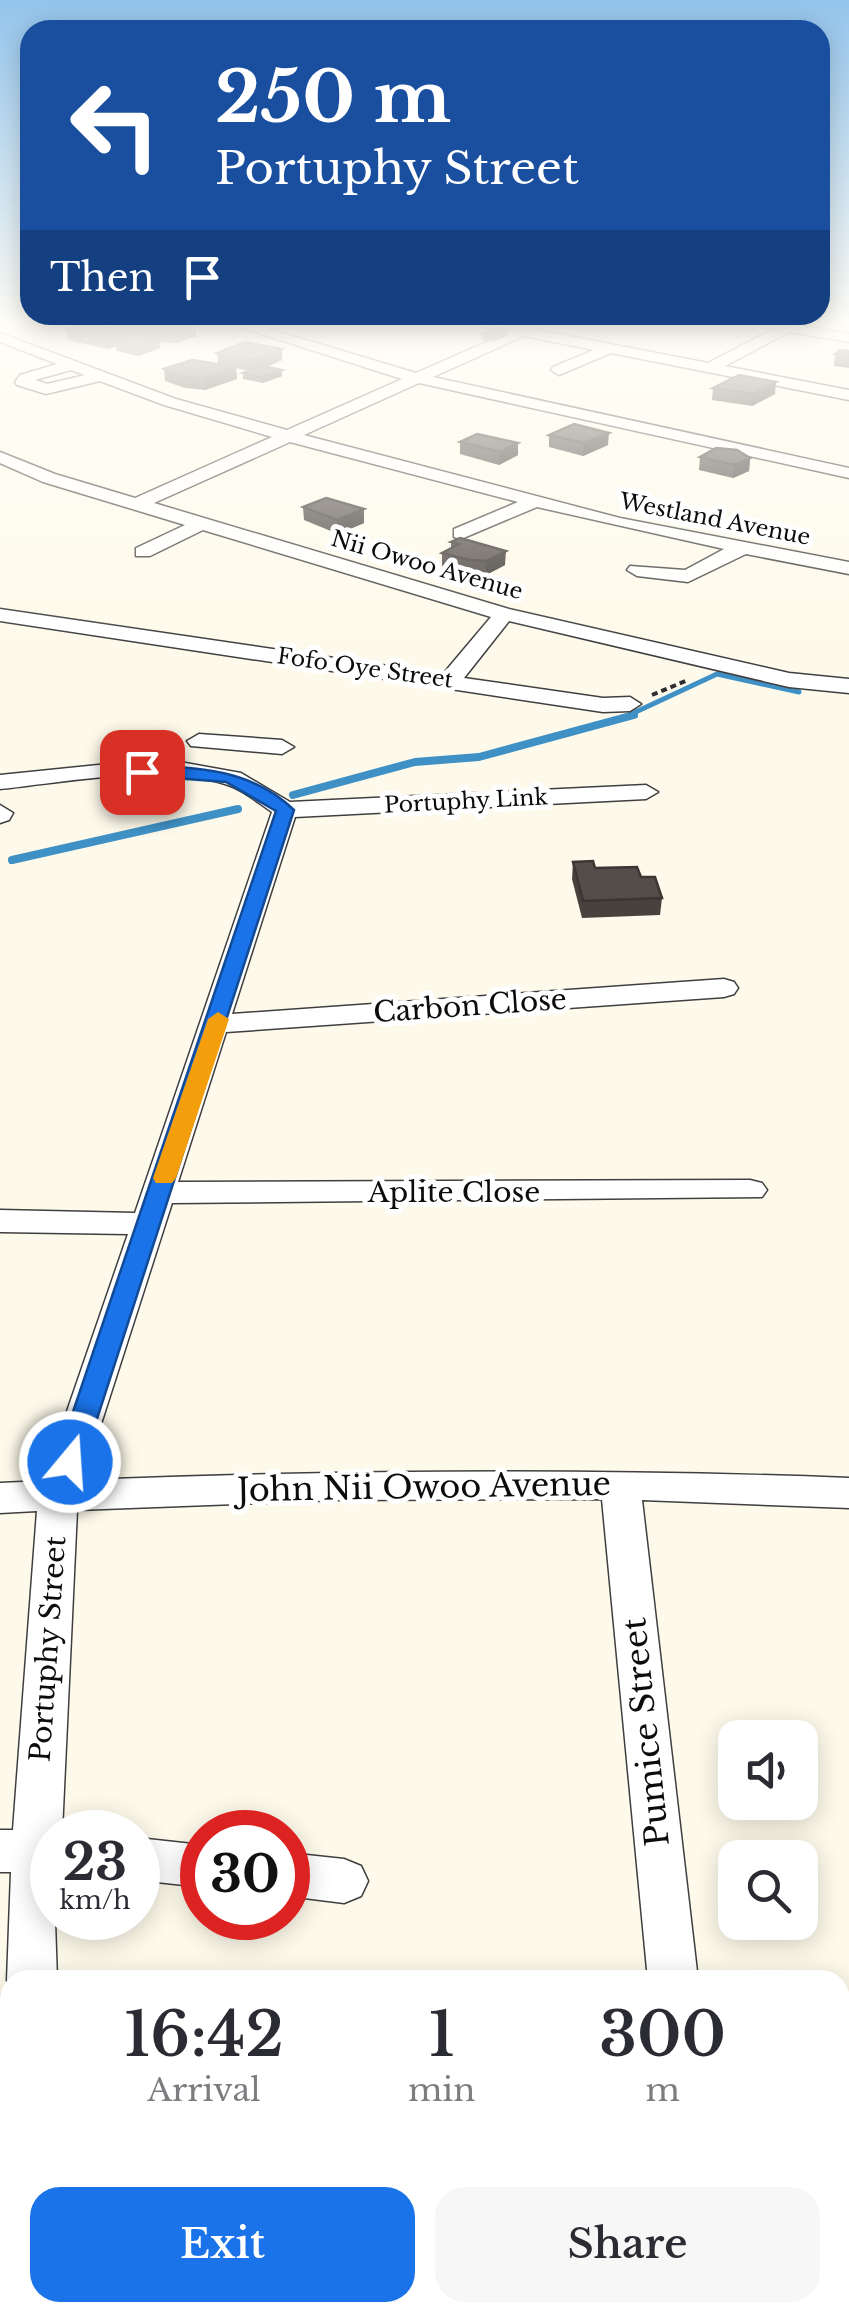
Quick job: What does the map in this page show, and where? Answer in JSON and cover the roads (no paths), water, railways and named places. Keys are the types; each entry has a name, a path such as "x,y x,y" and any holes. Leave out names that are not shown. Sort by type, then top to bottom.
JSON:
{"street":[{"name":"Westland Avenue","path":"246,428 534,502 740,549 849,568"},
{"path":"137,504 306,428"},
{"path":"645,428 849,473"},
{"path":"200,455 239,438 280,440"},
{"name":"Nii Owoo Avenue","path":"1,458 49,478 504,614 789,680 849,686"},
{"path":"462,533 534,502"},
{"path":"143,552 201,524"},
{"path":"637,570 688,576 740,549"},
{"path":"450,680 504,614"},
{"name":"Fofo Oye Street","path":"0,615 603,705 630,704"},
{"path":"180,772 216,716"},
{"path":"200,740 282,747"},
{"path":"0,782 103,772 180,772 230,778 285,810"},
{"name":"Portuphy Link","path":"285,810 646,792"},
{"name":"Portuphy Street","path":"32,1970 29,1849 58,1496 285,810"},
{"name":"Carbon Close","path":"217,1024 724,988"},
{"name":"Aplite Close","path":"0,1221 154,1208 750,1190"},
{"name":"John Nii Owoo Avenue","path":"0,1498 338,1484 620,1484 849,1493"},
{"name":"Pumice Street","path":"620,1484 672,1970"},
{"path":"310,1878 344,1882"}],"waterway":[{"path":"625,717 717,674 799,692"},
{"path":"293,795 415,762 479,757 634,715"},
{"path":"12,860 238,809"}]}
